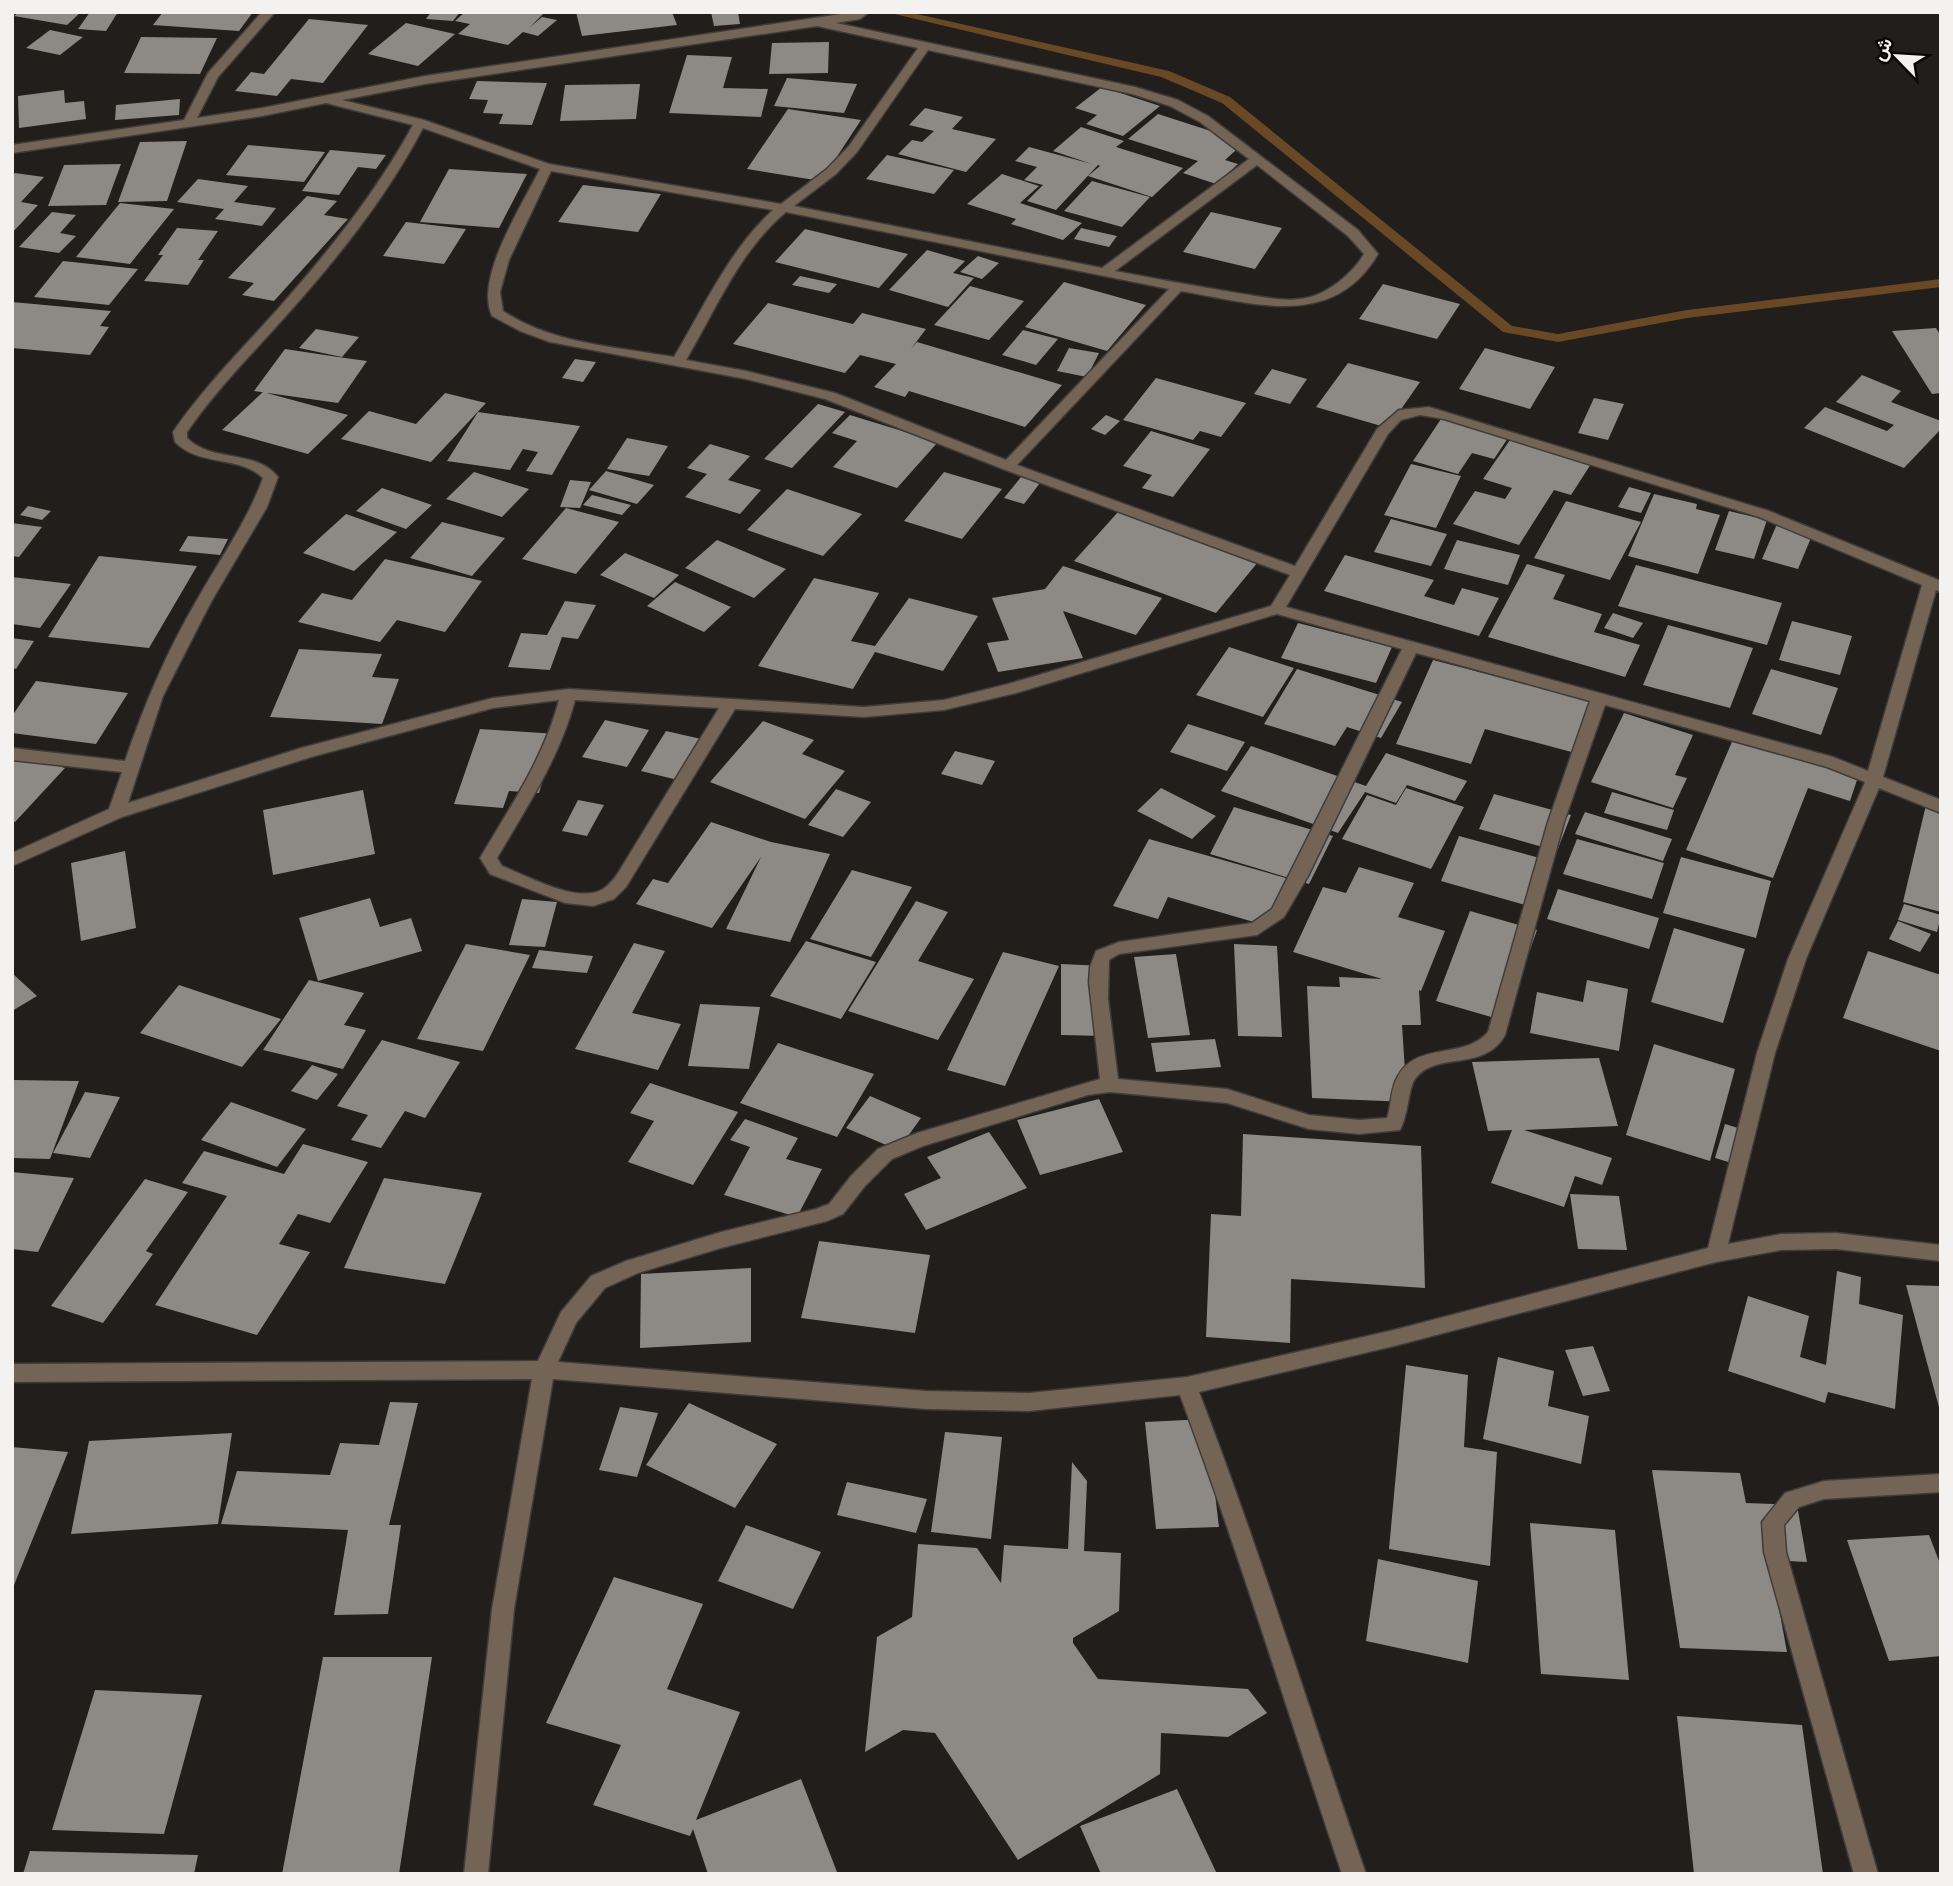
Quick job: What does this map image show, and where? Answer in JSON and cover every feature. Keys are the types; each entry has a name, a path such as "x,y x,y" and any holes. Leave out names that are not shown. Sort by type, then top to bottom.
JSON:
{"street":[{"path":"189,121 198,95 212,74 270,12"},
{"path":"12,149 328,100 425,80 818,23 859,14"},
{"path":"328,100 420,123 547,167 783,208 1178,287 1276,302 1309,302 1343,285 1368,262 1371,254 1353,233 1218,128 1174,103 1123,88 818,23"},
{"path":"678,362 758,232 783,208 804,195 842,161 925,46"},
{"path":"116,813 155,696 203,602 260,507 271,477 268,472 256,467 190,450 180,439 180,432 218,384 354,230 402,161 420,123"},
{"path":"1105,272 1257,159"},
{"path":"547,167 502,260 493,292 497,313 528,331 792,385 830,396 1008,466 1299,573"},
{"path":"1008,466 1178,287"},
{"path":"1277,609 1382,432 1392,419 1416,410 1449,416 1763,514 1827,538 1935,585 1874,780 1797,959 1774,1029 1716,1254"},
{"path":"12,860 116,813 307,752 493,703 569,694 864,712 944,705 1010,689 1277,609 1833,763 1941,807"},
{"path":"1110,1086 1098,984 1097,967 1101,957 1108,951 1119,948 1257,929 1278,913 1299,876 1411,646"},
{"path":"569,694 562,720 535,781 488,858 496,870 567,898 583,900 606,896 624,877 730,704"},
{"path":"476,1874 503,1609 544,1370 568,1318 598,1282 633,1266 721,1240 820,1216 836,1209 858,1181 885,1154 917,1140 1087,1088 1110,1086 1227,1096 1309,1122 1359,1127 1393,1125 1398,1118 1400,1088 1417,1066 1474,1053 1490,1045 1496,1035 1556,822 1600,698"},
{"path":"12,754 130,767"},
{"path":"12,1373 544,1370 926,1400 1029,1402 1186,1386 1394,1338 1716,1254 1781,1242 1836,1241 1941,1253"},
{"path":"1186,1386 1238,1522 1284,1669 1354,1874"},
{"path":"1866,1874 1775,1552 1773,1522 1792,1500 1824,1490 1937,1489"}],"building":[{"path":"19,12 81,12 67,25 14,16"},
{"path":"90,12 118,12 106,31 78,29"},
{"path":"163,12 253,12 239,31 153,25"},
{"path":"431,12 460,12 453,21 426,19"},
{"path":"465,12 543,14 529,28 542,17 557,20 538,36 523,32 508,45 458,34 470,24 455,21"},
{"path":"576,12 672,12 677,25 582,36"},
{"path":"711,12 738,12 740,24 714,26"},
{"path":"309,19 368,25 323,83 291,79 277,96 235,91 251,72 264,74"},
{"path":"406,23 455,34 418,66 368,54"},
{"path":"50,30 83,37 60,55 26,48"},
{"path":"141,37 217,38 200,74 124,73"},
{"path":"829,42 828,73 769,74 772,43"},
{"path":"687,55 732,57 723,88 768,89 761,117 669,113"},
{"path":"787,78 857,84 844,113 774,106"},
{"path":"477,81 547,83 532,125 499,124 503,114 483,113 488,100 469,99"},
{"path":"640,84 636,119 560,121 565,85"},
{"path":"1102,87 1160,106 1123,136 1086,124 1097,115 1075,108"},
{"path":"64,90 65,103 84,101 86,119 19,128 18,96"},
{"path":"180,99 179,115 115,120 116,105"},
{"path":"925,108 963,117 952,129 996,139 966,172 898,154 912,140 922,142 934,131 909,125"},
{"path":"788,109 861,120 821,181 747,169"},
{"path":"1158,114 1245,142 1225,160 1238,164 1216,184 1183,173 1198,161 1128,139"},
{"path":"1081,127 1124,141 1116,147 1183,168 1152,197 1088,176 1100,166 1098,165 1056,210 1027,201 1043,185 1024,180 1037,167 1015,161 1029,147 1092,164 1053,151"},
{"path":"187,141 167,201 118,202 140,142"},
{"path":"248,145 325,152 304,182 226,175"},
{"path":"330,150 386,155 376,169 358,167 339,195 302,191"},
{"path":"887,155 954,170 934,194 866,179"},
{"path":"121,164 106,205 48,206 64,165"},
{"path":"449,169 527,174 499,228 420,222"},
{"path":"15,173 44,177 21,202 38,205 12,233 12,176"},
{"path":"1002,174 1039,186 1020,203 1082,223 1063,240 1011,224 1016,219 967,204"},
{"path":"198,179 248,186 234,202 276,208 262,226 215,219 224,209 177,202"},
{"path":"1092,181 1150,197 1122,227 1064,211"},
{"path":"583,185 661,194 638,232 558,222"},
{"path":"307,196 337,201 324,215 348,219 274,301 242,295 254,283 228,278"},
{"path":"120,203 174,209 130,264 76,257"},
{"path":"52,212 76,215 60,233 76,236 59,253 19,247"},
{"path":"1211,212 1282,228 1255,269 1183,252"},
{"path":"406,222 466,229 444,264 383,256"},
{"path":"177,228 218,231 198,260 204,260 188,285 144,281 163,255 158,255"},
{"path":"1081,228 1117,236 1109,247 1074,239"},
{"path":"805,229 908,254 879,288 775,262"},
{"path":"927,250 965,261 953,273 974,278 948,307 889,290"},
{"path":"978,256 999,263 982,279 960,272"},
{"path":"63,261 138,269 109,305 34,297"},
{"path":"800,276 837,284 829,293 792,285"},
{"path":"1064,282 1146,305 1107,351 1025,327"},
{"path":"1383,284 1460,304 1437,339 1359,319"},
{"path":"970,286 1024,301 989,340 934,325"},
{"path":"12,302 111,311 100,326 109,327 90,355 12,348"},
{"path":"768,303 853,324 862,313 926,329 911,349 917,342 1062,385 1025,427 909,391 905,397 874,387 896,364 860,355 845,373 733,344"},
{"path":"1936,328 1941,336 1941,393 1932,394 1892,331"},
{"path":"316,329 359,337 342,357 299,348"},
{"path":"1023,330 1058,339 1036,365 1002,355"},
{"path":"1069,348 1099,353 1087,377 1057,371"},
{"path":"1485,348 1555,367 1530,409 1459,389"},
{"path":"285,349 367,361 338,403 254,391"},
{"path":"575,359 596,362 583,382 562,378"},
{"path":"1348,363 1420,382 1388,428 1316,407"},
{"path":"1272,369 1307,379 1290,404 1254,394"},
{"path":"1862,375 1901,391 1891,402 1941,421 1941,429 1904,468 1804,428 1825,407 1887,431 1894,425 1836,402"},
{"path":"1156,378 1246,403 1221,437 1200,431 1193,440 1123,420"},
{"path":"263,392 348,415 308,454 222,430"},
{"path":"445,393 486,403 431,462 341,439 369,411 416,424"},
{"path":"1594,398 1624,404 1608,440 1578,433"},
{"path":"818,404 845,412 792,468 764,459"},
{"path":"478,412 580,426 552,475 526,471 538,452 523,449 510,470 447,461"},
{"path":"850,415 938,442 897,488 833,467 857,441 832,433"},
{"path":"1106,415 1120,421 1105,435 1091,429"},
{"path":"1441,419 1508,438 1494,459 1472,453 1458,474 1413,461"},
{"path":"1151,431 1210,449 1173,497 1142,488 1152,475 1123,466"},
{"path":"627,438 668,446 649,476 607,469"},
{"path":"1510,440 1591,464 1571,495 1554,490 1519,545 1453,524 1475,491 1505,499 1512,488 1483,479"},
{"path":"710,444 750,456 728,480 761,490 740,514 685,497 707,474 687,468"},
{"path":"1411,464 1461,476 1436,528 1384,515"},
{"path":"606,471 654,485 637,504 589,490"},
{"path":"474,472 529,489 502,517 446,499"},
{"path":"944,472 1002,489 962,539 904,521"},
{"path":"1021,477 1040,483 1024,504 1004,498"},
{"path":"570,480 591,482 580,508 560,507"},
{"path":"1629,487 1651,493 1641,513 1618,507"},
{"path":"382,488 432,505 406,529 356,511"},
{"path":"787,489 862,514 823,556 747,530"},
{"path":"1654,494 1697,504 1696,509 1720,515 1698,574 1628,556"},
{"path":"592,495 631,505 622,515 583,505"},
{"path":"1566,501 1641,522 1610,580 1534,558"},
{"path":"28,506 51,511 42,520 20,515"},
{"path":"566,508 619,522 576,574 522,559"},
{"path":"1729,511 1767,520 1754,559 1715,550"},
{"path":"1118,512 1258,562 1216,613 1074,561"},
{"path":"346,514 397,532 354,571 303,553"},
{"path":"1391,519 1447,534 1431,566 1374,552"},
{"path":"442,522 505,538 472,576 410,558"},
{"path":"12,523 42,527 19,557 12,556"},
{"path":"1777,524 1813,533 1798,569 1762,559"},
{"path":"188,536 228,539 220,555 179,551"},
{"path":"717,540 786,569 754,598 685,568"},
{"path":"1457,540 1520,555 1508,585 1444,569"},
{"path":"625,553 679,575 654,598 600,575"},
{"path":"1345,555 1434,580 1424,596 1454,605 1462,588 1499,598 1479,636 1324,591"},
{"path":"99,556 197,566 149,648 48,637"},
{"path":"385,559 482,581 445,632 397,620 380,642 298,622 322,593 352,600"},
{"path":"1527,564 1565,575 1553,599 1602,614 1594,632 1640,645 1625,677 1488,637"},
{"path":"1636,565 1782,603 1767,645 1618,606"},
{"path":"1063,566 1162,598 1136,635 1063,611 1083,658 998,672 987,643 1009,640 992,598 1045,589"},
{"path":"12,577 71,584 40,628 12,624"},
{"path":"814,578 879,593 851,641 875,646 909,598 978,616 943,671 875,652 853,689 758,666"},
{"path":"675,582 731,607 704,632 647,606"},
{"path":"565,601 596,605 578,639 562,637 550,670 508,667 521,633 547,635"},
{"path":"1613,613 1643,623 1633,638 1604,628"},
{"path":"1792,621 1852,636 1840,675 1779,660"},
{"path":"1298,623 1392,647 1376,683 1281,658"},
{"path":"1668,625 1753,648 1730,708 1643,685"},
{"path":"12,638 34,641 16,669 12,668"},
{"path":"1229,647 1294,668 1263,717 1196,695"},
{"path":"299,649 382,654 372,677 399,679 382,724 270,717"},
{"path":"1433,660 1598,703 1579,754 1485,729 1471,764 1396,744"},
{"path":"1297,669 1402,702 1381,738 1347,727 1335,746 1264,724"},
{"path":"1771,669 1838,688 1821,735 1752,714"},
{"path":"36,681 128,693 96,744 12,733 12,716"},
{"path":"1624,713 1693,735 1675,775 1687,778 1673,808 1591,782"},
{"path":"605,720 649,730 627,767 582,757"},
{"path":"763,721 814,740 802,754 845,771 805,819 710,782"},
{"path":"1188,724 1245,742 1227,771 1170,752"},
{"path":"480,729 557,734 539,793 509,791 503,808 454,804"},
{"path":"666,731 710,741 686,782 641,771"},
{"path":"1734,737 1859,774 1850,801 1808,788 1773,878 1686,850"},
{"path":"1251,746 1366,786 1386,753 1467,781 1455,801 1407,785 1396,803 1365,792 1338,833 1221,791"},
{"path":"955,751 995,761 982,785 941,774"},
{"path":"12,752 65,768 15,822 12,821"},
{"path":"1161,788 1216,816 1192,839 1137,811"},
{"path":"1406,788 1464,807 1431,869 1342,839 1367,795 1396,805"},
{"path":"836,789 871,802 843,837 808,825"},
{"path":"363,790 375,854 273,875 263,810"},
{"path":"1612,792 1674,810 1667,830 1604,813"},
{"path":"1494,794 1571,815 1557,851 1479,829"},
{"path":"578,800 604,805 587,836 562,831"},
{"path":"1926,805 1941,809 1941,912 1903,902"},
{"path":"1234,807 1333,836 1309,884 1210,854"},
{"path":"1585,812 1672,839 1663,861 1575,834"},
{"path":"711,822 771,842 830,854 790,942 726,929 761,857 712,928 636,904 653,879 668,883"},
{"path":"1459,836 1547,860 1529,906 1441,881"},
{"path":"1149,839 1286,878 1264,925 1168,897 1158,919 1113,906"},
{"path":"1577,839 1664,863 1652,899 1563,874"},
{"path":"125,851 136,928 81,941 71,863"},
{"path":"1681,857 1771,881 1756,938 1663,913"},
{"path":"1359,867 1414,883 1398,917 1445,931 1421,991 1419,990 1421,1025 1402,1025 1407,1102 1312,1098 1307,986 1340,987 1339,977 1382,979 1293,952 1323,887 1346,893"},
{"path":"852,870 912,887 871,957 810,939"},
{"path":"1558,889 1659,918 1649,949 1547,919"},
{"path":"370,898 380,927 411,918 422,951 318,981 299,918"},
{"path":"522,899 557,902 545,947 509,945"},
{"path":"916,901 948,912 918,961 974,979 938,1040 848,1011"},
{"path":"1904,904 1941,915 1937,932 1898,920"},
{"path":"1470,911 1537,930 1505,1021 1436,1001"},
{"path":"1898,921 1931,934 1920,952 1889,939"},
{"path":"1674,928 1745,949 1723,1023 1651,1002"},
{"path":"806,941 876,962 841,1019 770,996"},
{"path":"634,943 665,951 632,1013 681,1024 658,1070 575,1049"},
{"path":"466,944 530,955 483,1051 417,1039"},
{"path":"1234,944 1277,946 1282,1037 1238,1036"},
{"path":"539,950 593,956 587,973 532,968"},
{"path":"1868,951 1941,975 1941,1051 1843,1018"},
{"path":"1003,952 1059,966 1005,1086 947,1070"},
{"path":"1176,954 1190,1035 1148,1038 1134,957"},
{"path":"1061,964 1105,966 1105,1036 1061,1035"},
{"path":"12,973 37,996 12,1011"},
{"path":"309,980 364,993 344,1025 366,1030 343,1069 263,1050"},
{"path":"1587,980 1628,989 1619,1051 1530,1033 1537,992 1583,1002"},
{"path":"179,985 281,1019 242,1067 140,1033"},
{"path":"700,1004 760,1007 749,1069 688,1066"},
{"path":"1215,1039 1221,1067 1156,1072 1151,1043"},
{"path":"382,1040 460,1062 425,1118 405,1111 381,1148 351,1140 368,1115 337,1106"},
{"path":"778,1043 874,1074 837,1137 740,1103"},
{"path":"1654,1044 1735,1069 1710,1161 1626,1135"},
{"path":"1599,1058 1618,1126 1524,1130 1612,1158 1602,1185 1575,1176 1564,1207 1491,1183 1512,1130 1488,1131 1472,1062"},
{"path":"312,1065 338,1074 317,1100 291,1091"},
{"path":"12,1080 79,1081 50,1159 12,1158"},
{"path":"650,1083 738,1112 693,1185 628,1162 654,1121 630,1113"},
{"path":"85,1092 120,1097 90,1158 53,1153"},
{"path":"870,1096 921,1118 898,1150 846,1128"},
{"path":"1099,1099 1123,1152 1040,1175 1017,1120"},
{"path":"231,1102 306,1129 277,1167 201,1140"},
{"path":"745,1119 798,1138 786,1159 822,1169 797,1217 724,1195 750,1147 730,1140"},
{"path":"1725,1124 1751,1132 1742,1166 1715,1158"},
{"path":"989,1132 1027,1188 926,1230 904,1194 941,1178 927,1157"},
{"path":"1243,1134 1421,1146 1425,1288 1291,1279 1290,1343 1206,1337 1211,1214 1241,1216"},
{"path":"303,1144 368,1162 330,1223 298,1214 279,1244 310,1252 257,1335 155,1305 227,1196 182,1183 204,1151 284,1174"},
{"path":"12,1172 74,1178 38,1252 12,1249"},
{"path":"384,1178 482,1193 445,1284 344,1268"},
{"path":"145,1179 188,1192 146,1251 153,1254 103,1323 51,1306"},
{"path":"1570,1194 1619,1196 1627,1250 1578,1249"},
{"path":"819,1241 930,1255 915,1333 801,1318"},
{"path":"751,1268 751,1342 640,1348 641,1274"},
{"path":"1837,1271 1861,1277 1859,1304 1903,1315 1895,1409 1828,1392 1825,1403 1728,1371 1748,1296 1809,1316 1800,1357 1826,1365"},
{"path":"1906,1285 1941,1286 1941,1411 1940,1411"},
{"path":"1593,1346 1610,1391 1583,1396 1565,1350"},
{"path":"1498,1357 1554,1371 1548,1406 1589,1416 1581,1464 1483,1439"},
{"path":"1406,1365 1468,1375 1464,1447 1497,1452 1490,1566 1389,1549"},
{"path":"390,1402 418,1403 389,1525 401,1525 388,1614 334,1615 348,1530 221,1524 237,1471 330,1475 340,1443 379,1445"},
{"path":"689,1403 777,1444 735,1508 646,1465"},
{"path":"620,1407 658,1413 637,1477 599,1470"},
{"path":"1206,1419 1219,1527 1156,1529 1145,1422"},
{"path":"945,1432 1002,1437 991,1539 931,1532"},
{"path":"232,1433 218,1524 71,1534 89,1441"},
{"path":"12,1447 68,1452 12,1590"},
{"path":"1072,1462 1087,1481 1084,1551 1121,1553 1119,1611 1073,1638 1073,1643 1098,1679 1248,1689 1267,1713 1228,1737 1161,1733 1160,1774 1018,1860 935,1733 903,1730 865,1752 877,1637 912,1617 918,1544 977,1548 1001,1583 1004,1545 1068,1549"},
{"path":"1652,1470 1740,1473 1746,1503 1797,1505 1807,1562 1770,1560 1787,1652 1680,1648"},
{"path":"847,1482 927,1499 916,1533 837,1515"},
{"path":"1530,1523 1615,1530 1629,1680 1541,1674"},
{"path":"746,1525 821,1552 793,1609 718,1581"},
{"path":"1929,1535 1941,1566 1941,1656 1889,1661 1847,1540"},
{"path":"1378,1559 1478,1581 1468,1663 1366,1641"},
{"path":"614,1577 703,1604 667,1689 740,1712 696,1820 801,1779 837,1872 708,1874 693,1829 690,1836 593,1805 621,1745 546,1723"},
{"path":"323,1657 432,1657 399,1874 282,1874"},
{"path":"95,1690 202,1695 164,1834 52,1830"},
{"path":"1677,1716 1802,1725 1823,1874 1694,1874"},
{"path":"1177,1789 1217,1874 1101,1874 1080,1826"},
{"path":"30,1851 198,1855 194,1874 23,1874"}],"waterway":[{"path":"892,12 1165,74 1226,100 1508,329 1558,338 1687,314 1941,283"}]}
